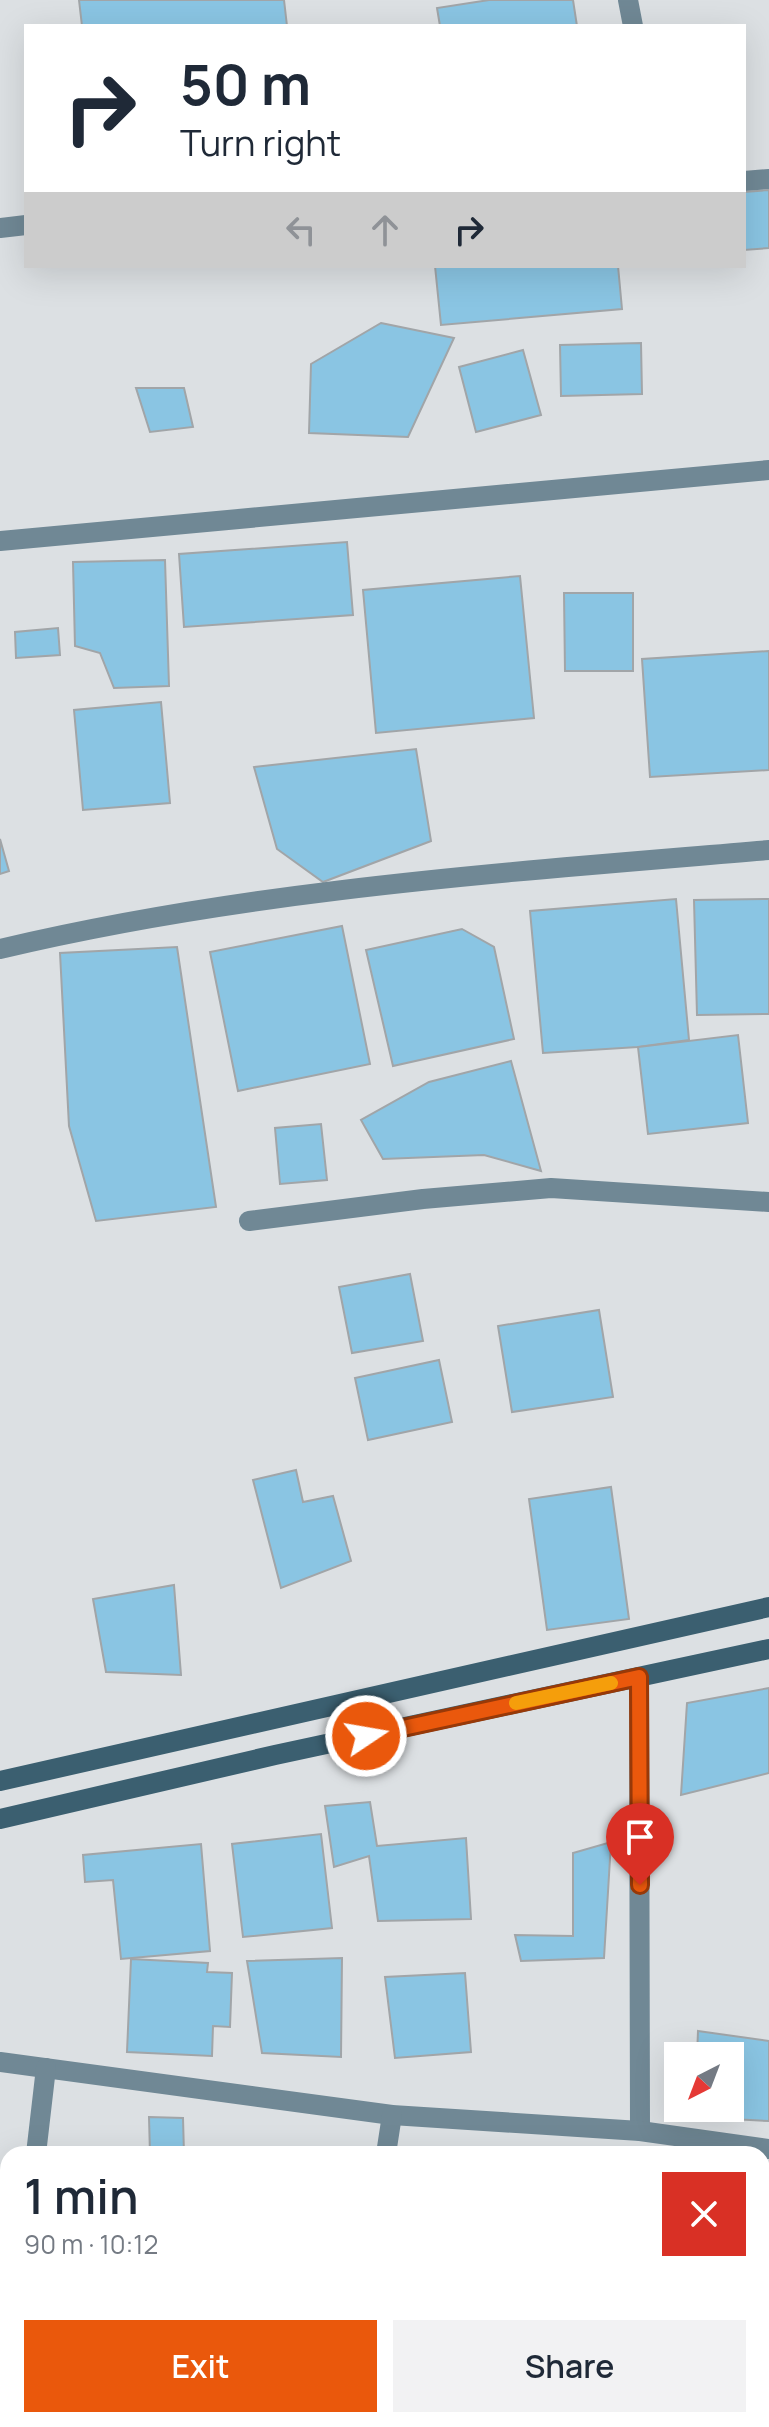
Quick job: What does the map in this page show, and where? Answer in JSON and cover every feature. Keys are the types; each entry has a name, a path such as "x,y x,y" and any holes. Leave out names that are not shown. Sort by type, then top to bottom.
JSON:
{"street":[{"path":"628,0 633,24"},
{"path":"746,181 769,179"},
{"path":"0,228 24,225"},
{"path":"0,541 769,470"},
{"path":"0,949 93,927 400,882 769,850"},
{"path":"249,1221 423,1199 551,1188 769,1202"},
{"path":"0,1781 769,1607"},
{"path":"0,1819 290,1752 769,1649"},
{"path":"639,1677 640,2131"},
{"path":"0,2062 392,2115 640,2131 748,2146"},
{"path":"37,2146 46,2068"},
{"path":"387,2146 392,2115"}],"building":[{"path":"79,0 284,0 287,24 82,24"},
{"path":"489,0 573,0 577,24 440,24 437,8"},
{"path":"769,190 769,248 746,250 746,192"},
{"path":"435,268 618,268 622,309 441,325"},
{"path":"381,323 454,338 408,437 309,433 311,364"},
{"path":"641,343 642,394 561,396 560,345"},
{"path":"523,350 541,415 476,432 459,367"},
{"path":"136,388 184,388 193,427 150,432"},
{"path":"347,542 353,615 184,627 179,554"},
{"path":"165,560 169,686 114,688 100,653 75,646 73,562"},
{"path":"520,576 534,718 376,733 363,590"},
{"path":"564,593 633,593 633,671 565,671"},
{"path":"58,628 60,655 16,658 15,632"},
{"path":"769,651 769,770 650,777 642,659"},
{"path":"161,702 170,803 83,810 74,710"},
{"path":"416,749 431,841 323,882 277,849 254,767"},
{"path":"0,839 9,871 0,874"},
{"path":"676,899 689,1040 638,1047 543,1053 530,911"},
{"path":"769,899 769,1014 697,1015 694,900"},
{"path":"342,926 370,1064 238,1091 210,952"},
{"path":"462,929 494,947 514,1039 393,1066 366,950"},
{"path":"177,947 216,1207 96,1221 69,1126 60,953"},
{"path":"738,1035 748,1123 648,1134 638,1047"},
{"path":"511,1061 541,1171 484,1155 383,1159 361,1120 429,1082"},
{"path":"321,1124 327,1180 280,1184 275,1128"},
{"path":"410,1274 423,1341 352,1353 339,1287"},
{"path":"599,1310 613,1397 512,1412 498,1326"},
{"path":"439,1360 452,1422 368,1440 355,1378"},
{"path":"296,1470 303,1502 333,1496 351,1561 281,1588 253,1480"},
{"path":"611,1487 629,1619 547,1630 529,1499"},
{"path":"174,1585 181,1675 106,1672 93,1599"},
{"path":"769,1688 769,1773 681,1795 687,1703"},
{"path":"370,1802 377,1846 466,1838 471,1919 378,1921 369,1856 334,1867 325,1806"},
{"path":"321,1834 332,1928 243,1937 232,1844"},
{"path":"611,1842 604,1958 521,1961 515,1935 573,1936 573,1853"},
{"path":"201,1844 210,1951 121,1959 113,1880 85,1882 83,1855"},
{"path":"342,1958 341,2057 262,2053 247,1961"},
{"path":"131,1959 208,1963 207,1972 232,1973 230,2027 213,2026 212,2056 127,2052"},
{"path":"465,1973 471,2052 395,2058 385,1977"},
{"path":"698,2031 769,2041 769,2121 744,2120 744,2042 698,2042"},
{"path":"149,2117 183,2118 184,2146 150,2146"}],"slow traffic":[{"path":"516,1703 611,1683"}],"route":[{"path":"366,1736 639,1677 640,1885"}]}
